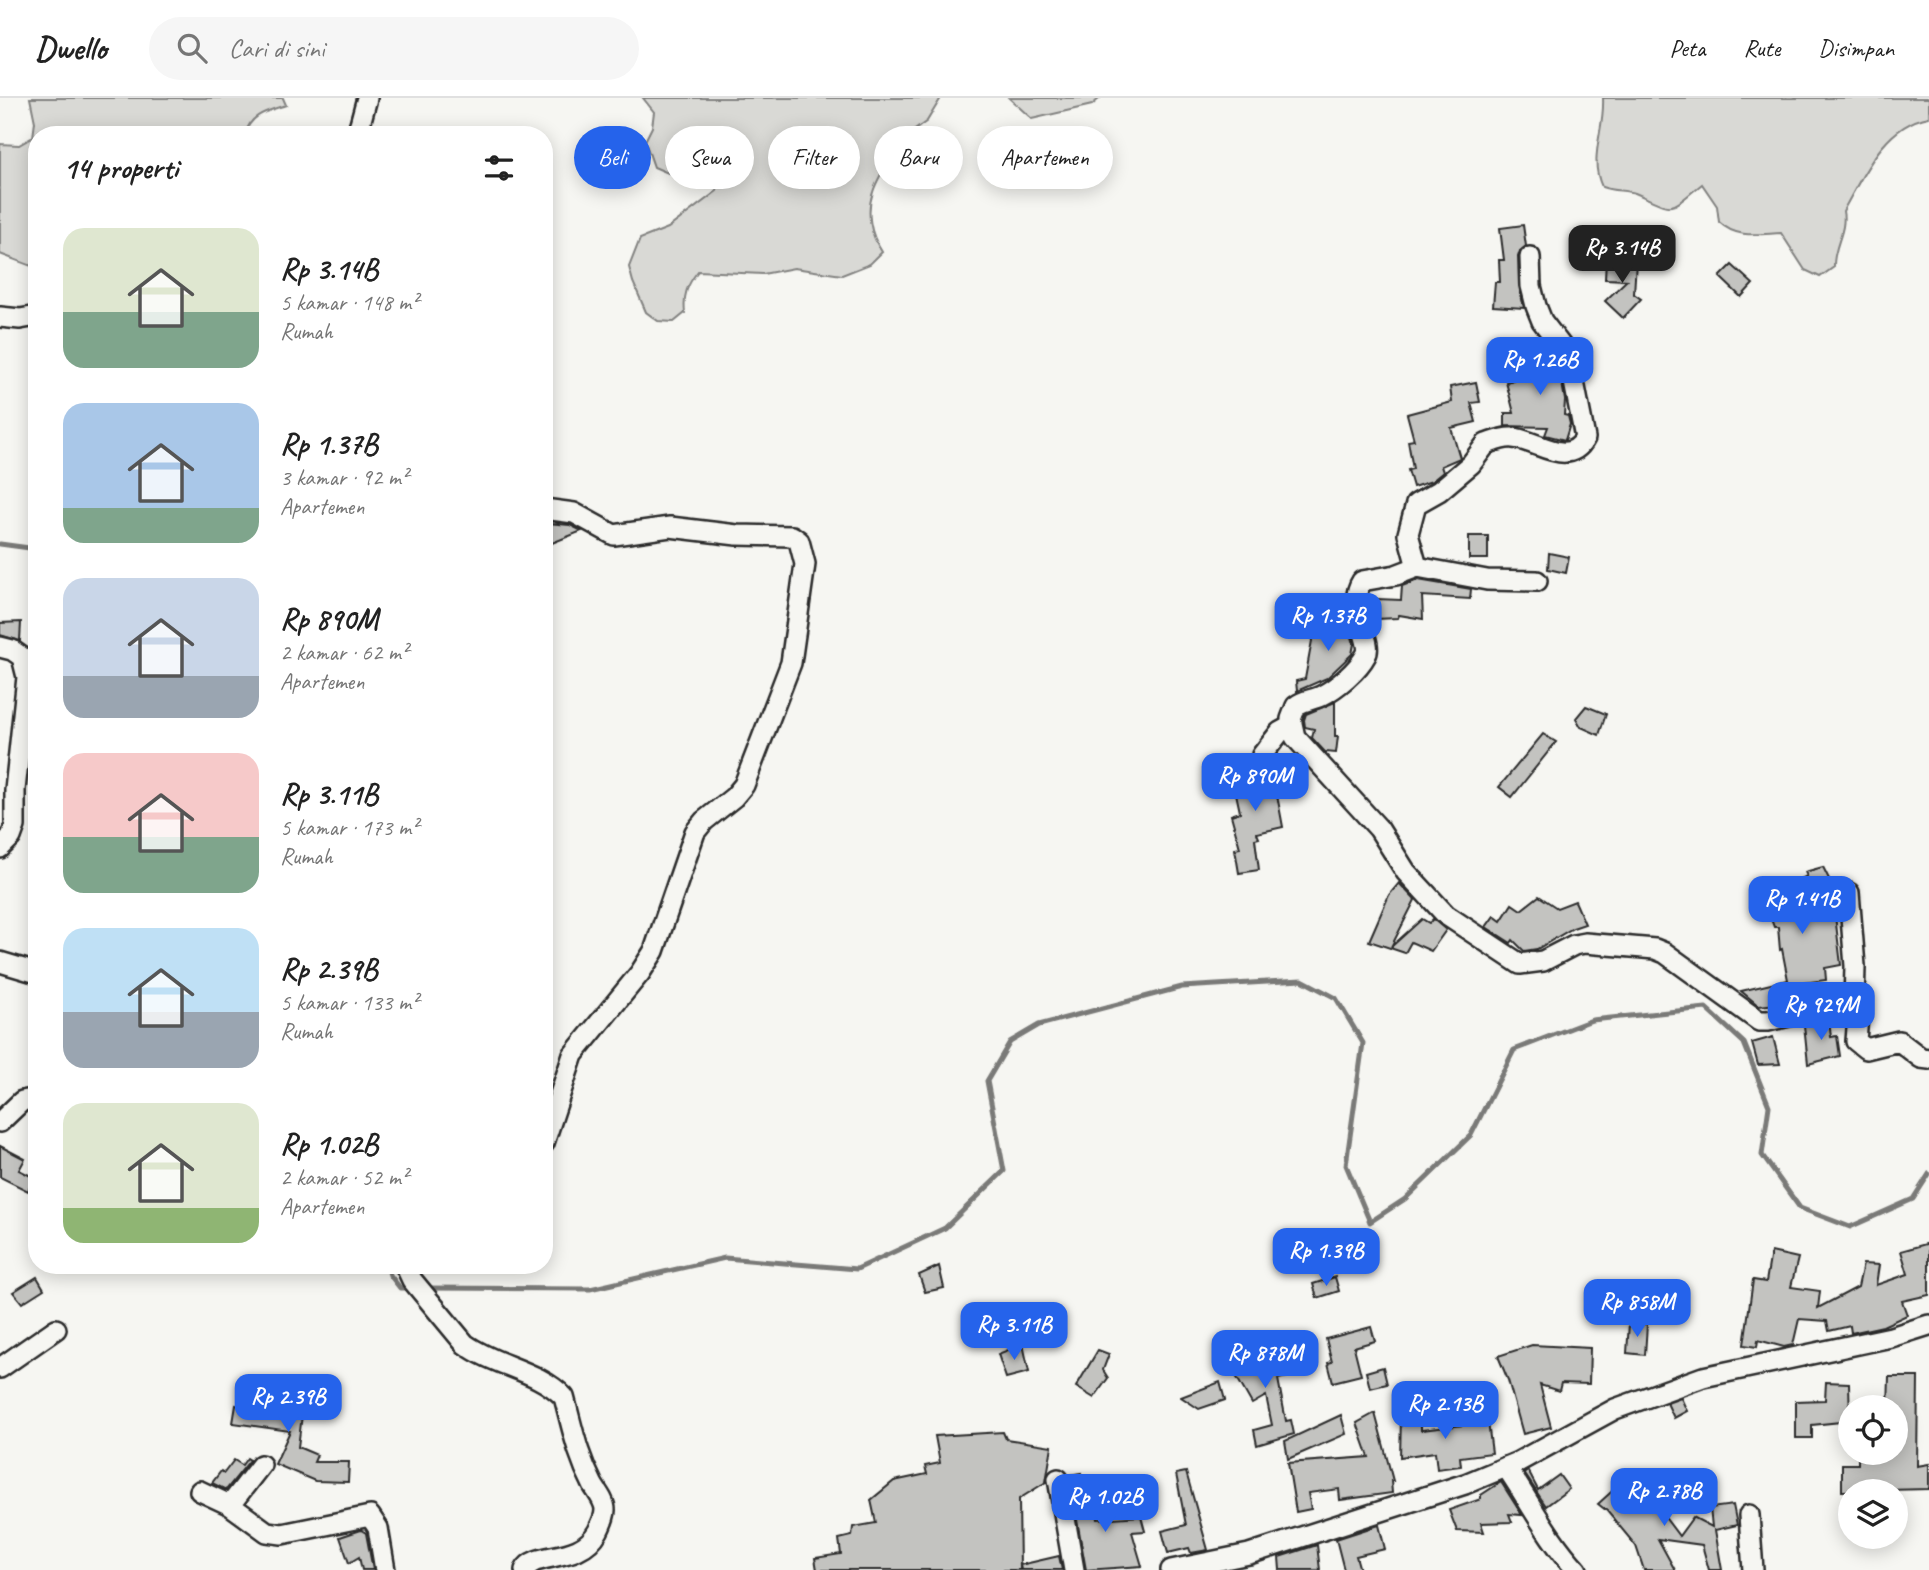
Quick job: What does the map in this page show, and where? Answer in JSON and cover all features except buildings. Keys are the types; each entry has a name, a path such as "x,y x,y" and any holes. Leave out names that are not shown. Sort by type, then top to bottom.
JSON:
{"street":[{"path":"360,126 368,98"},
{"path":"1417,567 1408,534 1416,504 1439,491 1471,464 1486,444 1516,438 1565,453 1579,447 1585,439 1569,356 1542,321 1536,306 1531,286 1530,257"},
{"path":"0,317 28,318"},
{"path":"553,510 574,513 610,534 670,527 737,535 792,536 799,541 805,564 791,663 757,755 739,792 695,832 654,951 640,973 573,1055 553,1116"},
{"path":"1537,581 1487,580 1417,567 1396,575 1365,579 1361,583 1357,607 1358,620 1368,645 1366,656 1340,683 1320,696 1298,703 1291,726 1295,737 1379,829 1406,873 1447,915 1516,963 1543,961 1574,945 1639,946 1665,953 1759,1021 1835,1005 1854,1004"},
{"path":"0,648 12,650 22,657 27,677 15,790 15,825 11,837 0,848"},
{"path":"1262,755 1280,732 1291,726"},
{"path":"1849,893 1855,966 1854,1004 1861,1045 1896,1041 1903,1043 1921,1058 1929,1059"},
{"path":"0,962 28,971"},
{"path":"0,1122 22,1101 28,1100"},
{"path":"410,1274 425,1296 476,1352 517,1368 563,1395 572,1436 585,1470 604,1504 604,1514 598,1531 584,1548 572,1554 531,1562 525,1570"},
{"path":"1171,1570 1250,1554 1465,1484 1506,1467 1615,1409 1703,1377 1891,1336 1929,1325"},
{"path":"0,1368 56,1329"},
{"path":"230,1505 261,1465"},
{"path":"1506,1467 1548,1536 1577,1570"},
{"path":"1058,1479 1074,1570"},
{"path":"200,1491 230,1505 267,1532 282,1534 370,1516 378,1528 385,1570"},
{"path":"1749,1515 1754,1570"},
{"path":"1250,1554 1261,1570"}],"shaded area":[{"path":"30,98 283,98 286,105 255,118 248,126 34,126"},
{"path":"643,98 941,98 927,121 920,126 874,126 874,189 870,215 872,230 882,252 870,264 842,275 794,268 763,274 698,271 687,290 685,313 674,322 658,321 646,312 633,282 629,267 640,239 668,228 717,189 754,189 754,126 665,126 665,172 654,167 651,158 654,112"},
{"path":"1009,98 1100,98 1092,105 1032,119"},
{"path":"1603,98 1929,98 1929,117 1899,130 1867,168 1843,211 1843,226 1834,267 1820,277 1805,270 1781,233 1740,233 1719,222 1717,206 1702,184 1671,206 1635,193 1602,187 1598,176 1597,154"},
{"path":"28,140 28,265 0,254 0,144 19,145"}],"waterway":[{"path":"0,544 28,548"},
{"path":"425,1288 590,1289 725,1258 857,1269 945,1228 1004,1171 987,1081 1010,1042 1039,1025 1182,987 1302,980 1336,998 1363,1043 1346,1165 1370,1222 1405,1199 1471,1135 1514,1050 1592,1020 1706,1008 1744,1043 1769,1106 1762,1155 1800,1208 1850,1227 1913,1199 1929,1174"},
{"path":"390,1274 400,1288 412,1288"}]}
